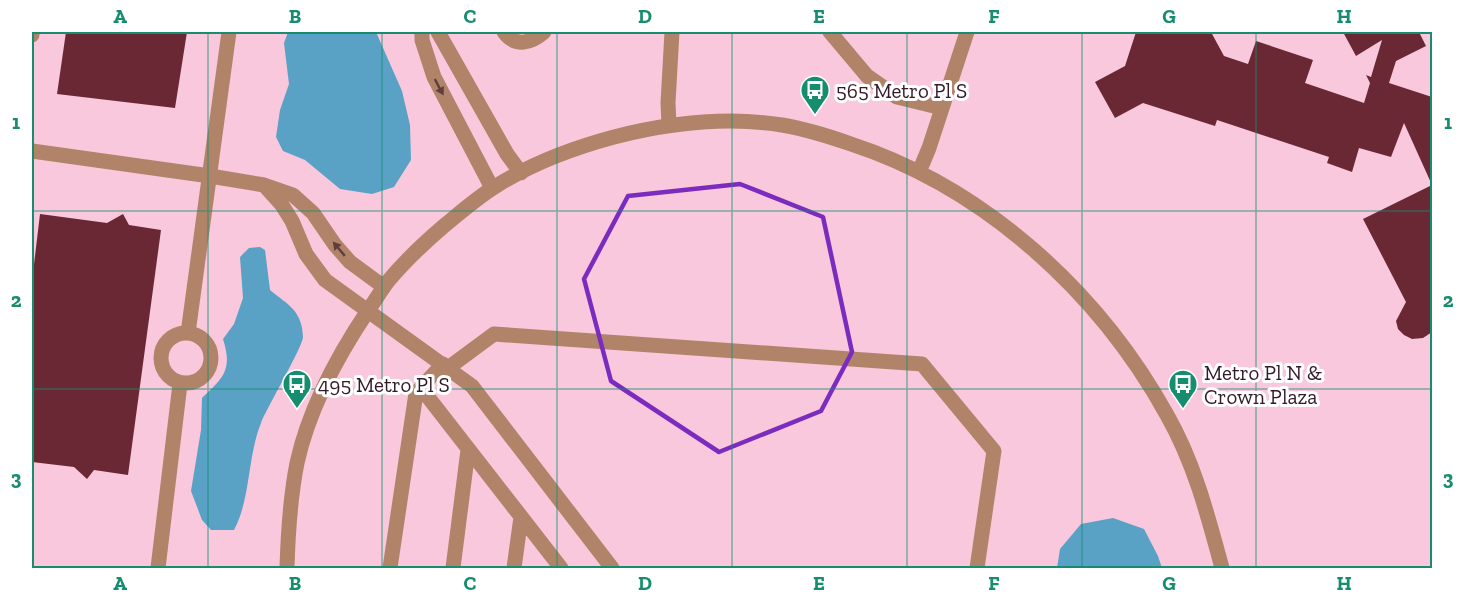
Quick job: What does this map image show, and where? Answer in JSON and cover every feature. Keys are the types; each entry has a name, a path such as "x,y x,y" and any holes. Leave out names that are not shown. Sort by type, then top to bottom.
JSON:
{"street":[{"path":"188,333 229,32"},
{"path":"422,32 422,40 434,77 492,188"},
{"path":"438,32 507,154 521,173"},
{"path":"504,32 520,43 534,40 544,32"},
{"path":"669,125 672,32"},
{"path":"830,32 867,76 897,96 942,108"},
{"path":"920,172 967,32"},
{"path":"286,568 289,518 297,462 309,420 347,342 384,287 420,246 492,188 559,156 594,143 669,125 699,121 726,121 781,125 815,132 885,155 983,208 1066,279 1108,327 1144,375 1169,418 1195,475 1222,568"},
{"path":"32,151 264,185 293,195 313,213 350,262 384,287"},
{"path":"264,185 282,205 292,221 313,267 325,280 472,386 612,568"},
{"path":"188,333 204,340 211,363 203,378 188,384 180,384 166,375 162,368 161,351 171,337 188,333"},
{"path":"390,568 416,393 446,366 494,334 922,364 994,451 977,568"},
{"path":"158,568 180,384"},
{"path":"421,388 561,568"},
{"path":"453,568 468,450"},
{"path":"514,568 521,517"}],"highlighted area":[{"path":"740,184 823,217 852,352 821,411 719,452 611,381 584,279 628,196"}],"shaded area":[{"path":"32,32 1432,32 1432,568 32,568"}],"water":[{"path":"288,32 376,32 402,91 410,125 411,160 394,187 372,194 340,189 305,160 283,151 276,137 280,110 289,84 284,43"},
{"path":"260,247 265,250 270,290 297,314 303,337 261,423 253,450 243,505 234,530 211,530 202,520 191,491 201,430 202,398 221,379 226,366 227,358 223,339 234,324 243,298 240,257 249,248"},
{"path":"1113,518 1144,529 1162,568 1057,568 1060,549 1081,524"}],"building":[{"path":"66,32 187,32 175,108 57,94"},
{"path":"1136,32 1211,32 1224,56 1248,64 1256,41 1313,60 1305,83 1364,103 1370,83 1366,75 1371,77 1382,40 1356,56 1343,32 1419,32 1426,46 1396,61 1389,83 1432,97 1432,185 1404,123 1391,157 1359,148 1352,172 1327,163 1329,157 1217,120 1215,126 1143,103 1115,118 1095,82 1125,66"},
{"path":"1432,185 1432,332 1423,338 1412,339 1398,329 1396,321 1406,302 1363,219"},
{"path":"40,214 107,223 123,214 129,225 161,230 128,475 94,470 87,479 74,467 32,462 32,281"}],"place":[{"name":"565 Metro Pl S","path":"815,116"},
{"name":"495 Metro Pl S","path":"297,410"},
{"name":"Metro Pl N & Crown Plaza","path":"1183,410"}]}
